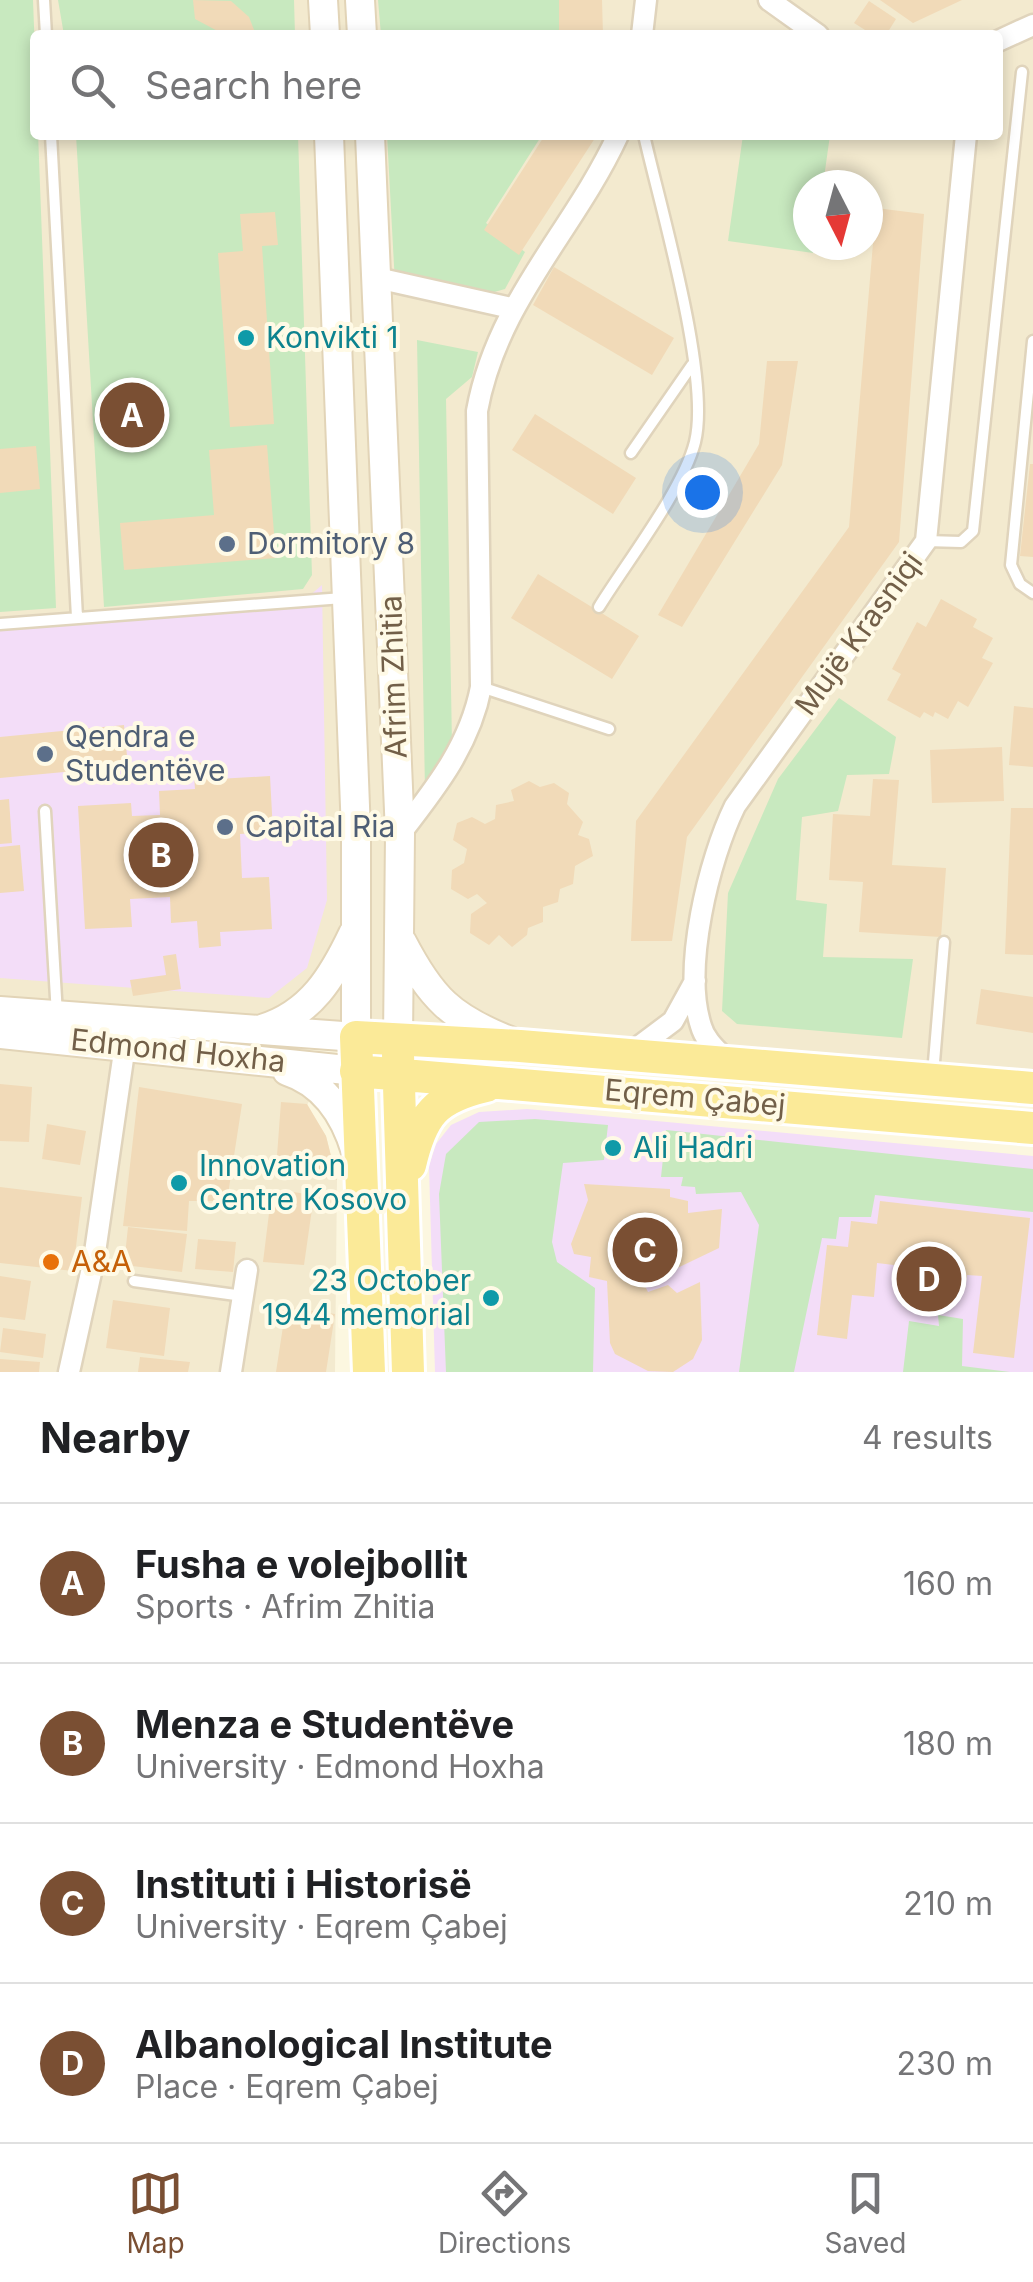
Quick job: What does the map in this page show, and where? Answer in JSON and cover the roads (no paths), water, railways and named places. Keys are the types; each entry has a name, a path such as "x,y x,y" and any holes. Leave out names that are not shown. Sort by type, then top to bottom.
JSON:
{"main road":[{"path":"323,0 324,30"},
{"path":"360,0 362,30"},
{"name":"Afrim Zhitia","path":"329,140 358,923 356,1037"},
{"name":"Afrim Zhitia","path":"370,140 400,834 398,1040"},
{"path":"358,923 327,984 252,1045 318,1085 344,1122 362,1171"},
{"path":"399,926 414,967 434,997 465,1021 520,1046"},
{"name":"Edmond Hoxha","path":"0,1011 252,1045 356,1071"},
{"name":"Edmond Hoxha","path":"0,1034 126,1045 252,1045 356,1037"},
{"path":"356,1037 368,1372"},
{"name":"Eqrem Çabej","path":"356,1037 520,1046 1033,1088"},
{"path":"398,1040 408,1372"},
{"name":"Eqrem Çabej","path":"356,1071 1033,1128"},
{"path":"402,1204 424,1120 454,1094 517,1082"}],"street":[{"path":"643,30 646,0"},
{"path":"769,0 811,30"},
{"path":"1003,39 1033,26"},
{"path":"400,834 459,751 476,714 481,687 477,411 482,380 511,308 604,165 616,140"},
{"name":"Mujë Krasniqi","path":"696,979 706,882 717,842 735,806 926,541 960,140"},
{"path":"377,278 511,308"},
{"path":"627,1055 673,1021 696,979"},
{"path":"696,979 700,1024 706,1038 730,1064"},
{"path":"69,1372 94,1260 126,1045"},
{"path":"231,1372 247,1270"}],"lane":[{"path":"44,0 46,30"},
{"path":"926,541 960,542 973,532 1022,72"},
{"path":"51,140 77,618"},
{"path":"599,607 682,472 695,442 693,364 645,140"},
{"path":"1033,341 1010,565 1020,584 1033,593"},
{"path":"631,453 693,364"},
{"path":"0,624 344,598"},
{"path":"481,687 609,729"},
{"path":"45,812 57,1016"},
{"path":"932,1080 944,942"},
{"path":"134,1281 243,1296"}],"place":[{"name":"Konvikti 1","path":"246,338"},
{"name":"Fusha e volejbollit","path":"132,415"},
{"name":"Dormitory 8","path":"227,544"},
{"name":"Qendra e Studentëve","path":"45,754"},
{"name":"Capital Ria","path":"225,827"},
{"name":"Menza e Studentëve","path":"161,855"},
{"name":"Ali Hadri","path":"613,1148"},
{"name":"Innovation Centre Kosovo","path":"179,1183"},
{"name":"Instituti i Historisë","path":"645,1250"},
{"name":"A&A","path":"51,1262"},
{"name":"Albanological Institute","path":"929,1279"},
{"name":"23 October 1944 memorial","path":"491,1298"}]}
